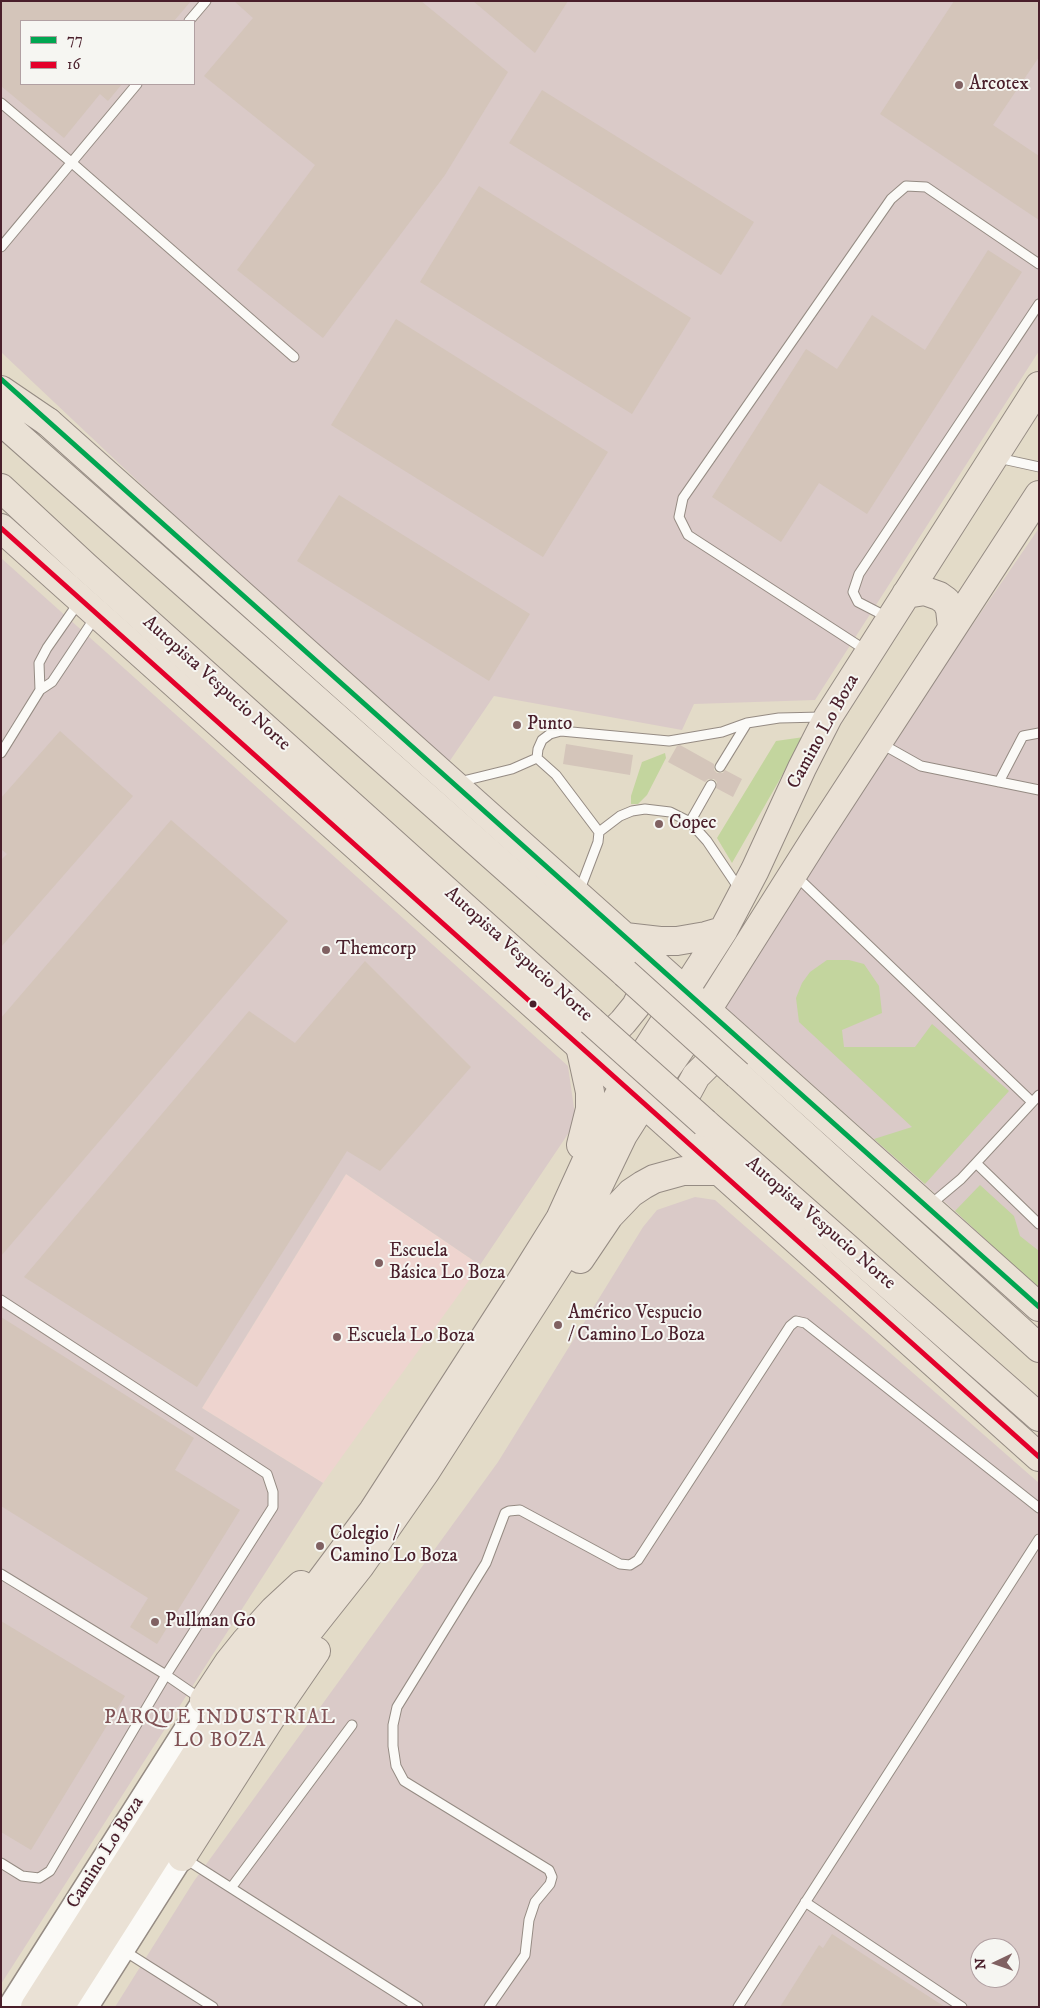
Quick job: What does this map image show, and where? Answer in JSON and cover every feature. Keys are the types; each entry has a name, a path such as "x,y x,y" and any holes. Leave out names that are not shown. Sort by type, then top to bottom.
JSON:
{"main road":[{"name":"Camino Lo Boza","path":"634,1094 685,991 723,931 743,894 828,717 1039,386"},
{"path":"1,390 48,422 1039,1307"},
{"path":"1,421 738,1074 1039,1348"},
{"name":"Autopista Vespucio Norte","path":"1,488 92,573 704,1123 1039,1417"},
{"path":"35,2007 223,1712 386,1492 550,1236 569,1200 606,1118 634,1094 707,1010 878,741 1039,495"},
{"path":"1,528 1039,1457"},
{"path":"906,594 925,590 939,596 950,609 952,627"},
{"path":"625,937 660,941 677,940 706,936 723,931"},
{"path":"580,1046 611,1034 636,1006 645,988 650,959"},
{"path":"674,1130 682,1102 696,1076 716,1056 740,1040"},
{"path":"569,1200 574,1167 590,1109 590,1092 580,1046"},
{"path":"60,2007 243,1720 310,1629 360,1566 420,1479 567,1251 626,1129 634,1094"},
{"path":"541,1292 568,1272 580,1259 614,1210 643,1184 683,1171 720,1171"},
{"path":"204,1700 229,1662 262,1622 286,1598 352,1540"},
{"path":"182,1857 281,1702 338,1621 349,1599 360,1566"}],"street":[{"name":"Camino Lo Boza","path":"9,2007 204,1700"},
{"path":"87,2007 182,1857"}],"lane":[{"path":"190,20 206,1"},
{"path":"1,247 136,85"},
{"path":"1,103 72,162 294,357"},
{"path":"869,652 688,535 679,517 683,498 891,198 906,186 926,187 1039,264"},
{"path":"890,618 858,602 853,592 859,574 1039,304"},
{"path":"994,457 1039,467"},
{"path":"40,690 39,663 47,648 89,607"},
{"path":"1,753 40,690 52,682 89,607"},
{"path":"537,758 538,748 542,740 550,734 561,732 669,741 722,732 747,723 779,718 828,717"},
{"path":"720,767 747,723"},
{"path":"999,782 1023,736 1039,732"},
{"path":"878,741 921,766 1039,790"},
{"path":"453,784 512,769 537,758"},
{"path":"537,758 556,775 599,832 598,842 578,895"},
{"path":"690,822 711,785"},
{"path":"599,832 620,816 645,809 670,812 690,822 707,841 743,894"},
{"path":"793,873 1035,1098 961,1179 928,1208"},
{"path":"976,1163 1039,1224"},
{"path":"1,1300 267,1474 273,1492 273,1507 166,1675 50,1871 38,1878 22,1876 1,1863"},
{"path":"489,2007 526,1955 529,1920 535,1902 550,1884 552,1877 549,1870 404,1781 396,1766 393,1746 393,1725 397,1707 486,1563 505,1513 520,1510 620,1564 630,1565 638,1560 790,1326 796,1321 805,1323 1039,1508"},
{"path":"738,2007 1039,1539"},
{"path":"1,1574 204,1700"},
{"path":"231,1888 352,1725"},
{"path":"182,1857 418,2007"},
{"path":"805,1902 962,2007"},
{"path":"123,1950 213,2007"}],"shaded area":[{"path":"1,1 1039,1 1039,351 815,700 694,704 682,730 494,696 449,762 216,555 1,352"},
{"path":"1039,528 1039,1289 955,1211 725,1007 872,771"},
{"path":"1,558 568,1066 576,1122 480,1265 346,1174 202,1408 323,1483 1,1984"},
{"name":"Escuela Lo Boza","path":"346,1174 480,1265 323,1483 202,1408"},
{"path":"695,1197 715,1200 1039,1483 1039,2007 115,2007 194,1881 498,1462 643,1227 657,1210"}],"green space":[{"path":"804,737 732,863 717,838 776,741"},
{"path":"665,753 666,758 647,795 638,804 631,804 631,796 642,762"},
{"path":"827,960 849,960 864,964 879,986 882,1013 842,1030 844,1047 915,1047 932,1024 1009,1091 925,1184 874,1139 912,1127 799,1022 796,998 802,983 810,972"},
{"path":"980,1185 1014,1216 1020,1236 1039,1251 1039,1289 955,1211"}],"building":[{"path":"1,1 191,1 175,20 20,20 20,85 121,85 108,101 100,94 64,138 1,86"},
{"path":"234,1 421,1 508,72 445,175 323,338 237,270 315,165 204,76 253,18"},
{"path":"473,1 568,1 535,53"},
{"name":"Arcotex","path":"954,1 1039,1 1039,57 993,125 1039,156 1039,220 880,114"},
{"path":"542,90 754,222 721,275 509,143"},
{"path":"479,186 691,318 632,414 420,282"},
{"path":"988,250 1022,272 867,514 819,483 781,542 712,497 806,349 837,369 872,315 925,350"},
{"path":"396,319 608,452 543,557 331,425"},
{"path":"339,495 530,614 489,681 297,561"},
{"path":"60,731 133,796 1,947 1,860 7,854 1,849 1,798"},
{"path":"566,744 633,755 630,775 563,764"},
{"path":"680,745 714,764 714,770 717,773 723,773 725,770 742,779 733,797 716,788 717,782 714,779 708,779 705,782 668,762 677,746"},
{"path":"171,820 288,921 1,1256 1,1018"},
{"path":"365,961 471,1067 380,1171 347,1151 197,1387 24,1277 249,1011 295,1043"},
{"path":"1,1317 194,1438 175,1470 240,1510 157,1644 130,1627 148,1598 1,1506"},
{"path":"1,1621 125,1696 31,1850 1,1832"},
{"path":"832,1934 945,2007 780,2007 819,1945 823,1948"}],"transit line":[{"name":"77","path":"1,379 1039,1307"},
{"name":"16","path":"1,528 1039,1457"}],"place":[{"name":"Arcotex","path":"959,85"},
{"name":"Punto","path":"517,725"},
{"name":"Copec","path":"659,824"},
{"name":"Themcorp","path":"326,950"},
{"name":"Escuela Básica Lo Boza","path":"379,1263"},
{"name":"Américo Vespucio / Camino Lo Boza","path":"558,1325"},
{"name":"Escuela Lo Boza","path":"337,1337"},
{"name":"Colegio / Camino Lo Boza","path":"320,1546"},
{"name":"Pullman Go","path":"155,1622"}],"district":[{"name":"PARQUE INDUSTRIAL LO BOZA","path":"220,1730"}]}
